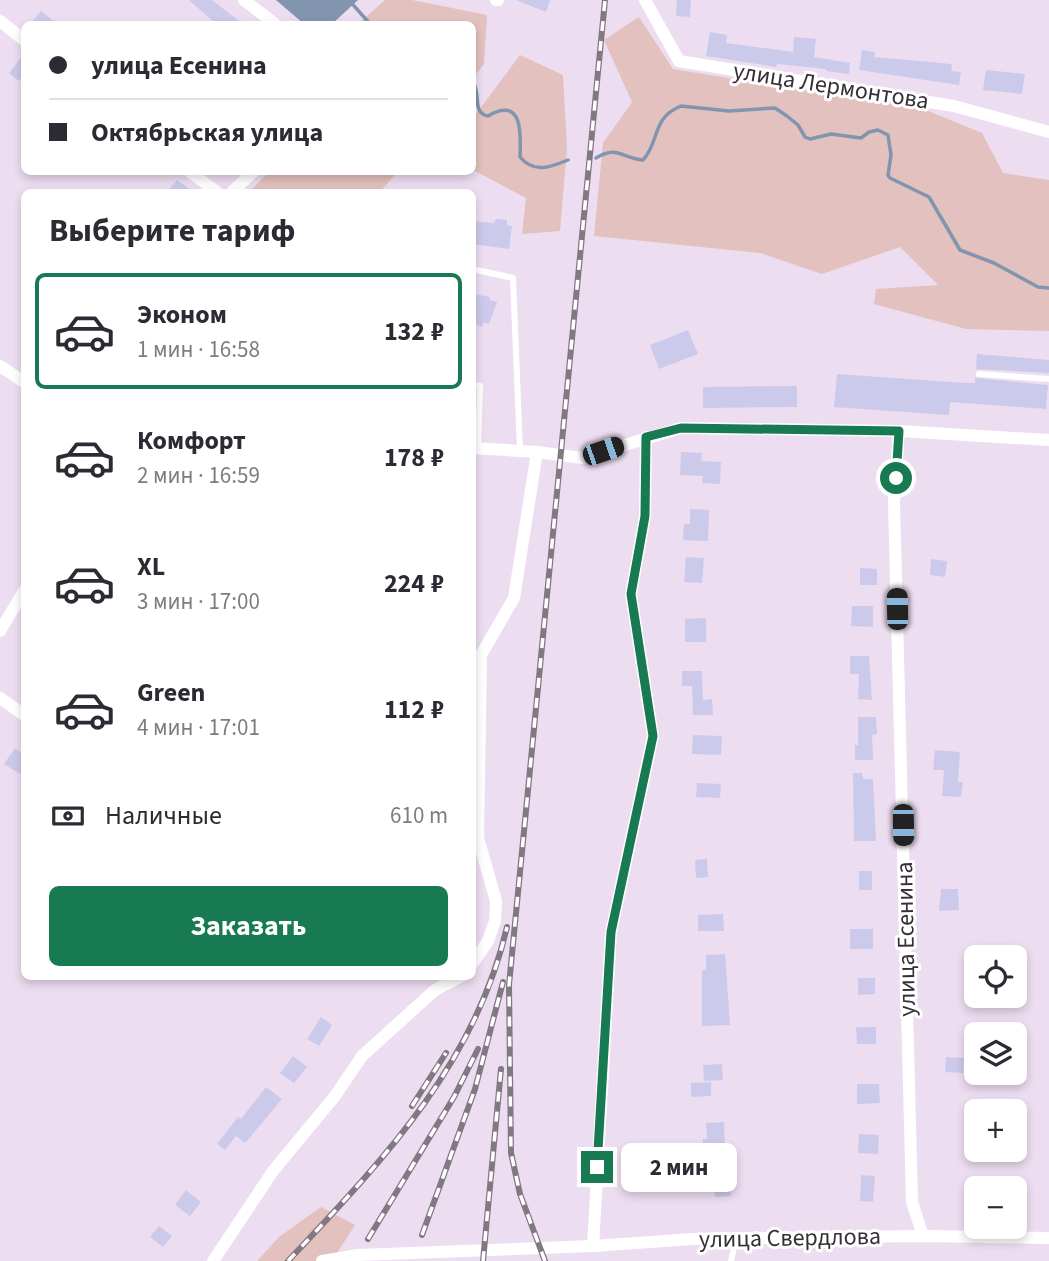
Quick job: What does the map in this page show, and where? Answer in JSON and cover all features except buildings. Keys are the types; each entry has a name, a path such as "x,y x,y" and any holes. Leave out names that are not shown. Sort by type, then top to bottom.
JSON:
{"street":[{"path":"244,0 271,21"},
{"name":"улица Лермонтова","path":"645,0 679,61 954,106 1049,132"},
{"path":"0,21 21,38"},
{"path":"194,175 213,189"},
{"path":"235,189 250,175"},
{"path":"0,366 21,380"},
{"path":"476,448 582,458 681,428 899,431 1049,440"},
{"name":"улица Есенина","path":"899,431 894,501 912,1202 923,1236"},
{"path":"593,1246 611,932 653,736 631,594 645,516 646,437"},
{"path":"476,958 488,941 495,921 496,901 478,838 481,655 514,598 537,452"},
{"path":"0,631 21,596"},
{"path":"0,698 21,713"},
{"path":"213,1261 273,1171 335,1096 362,1056 435,990 454,980"},
{"name":"улица Свердлова","path":"322,1261 358,1255 593,1246 693,1239 923,1236 1049,1238"}],"lane":[{"path":"476,270 513,278 520,451"},
{"path":"979,374 1049,379"},
{"path":"476,385 481,386 476,438"},
{"path":"1049,427 1049,440"},
{"path":"731,1261 736,1239"}],"shaded area":[{"path":"385,0 412,0 487,15 484,64 476,74 476,21 361,21"},
{"path":"639,17 673,69 926,110 982,133 1003,173 1049,180 1049,331 966,329 874,304 876,289 938,285 900,247 822,274 760,253 594,236 603,143 632,102 604,40"},
{"path":"520,55 563,75 567,148 560,231 522,234 526,198 476,172 476,114"},
{"path":"266,175 394,175 383,189 252,189"},
{"path":"321,1207 355,1225 332,1261 257,1261 279,1237"}],"water":[{"path":"276,0 358,0 335,21 300,21"}],"waterway":[{"path":"349,0 367,21"},
{"path":"476,91 478,107 483,114 488,116 499,111 514,114 520,128 520,157 525,162 543,168 568,160"},
{"path":"596,158 615,152 643,160 652,146 660,124 671,111 681,106 729,111 775,108 798,125 805,137 810,139 831,134 861,138 878,130 888,135 890,178 929,197 960,250 994,263 1038,287 1049,288"}],"railway":[{"path":"545,1261 520,1194 511,1153 509,985 605,0"},
{"path":"288,1261 390,1148 448,1067 472,1023 492,977 507,927"},
{"path":"422,1235 475,1089 503,982"},
{"path":"368,1239 454,1097 478,1049"},
{"path":"412,1106 446,1053"},
{"path":"483,1261 501,1069"}],"route":[{"path":"597,1167 611,932 653,736 631,594 645,516 646,437 681,428 899,431 896,478"}]}
